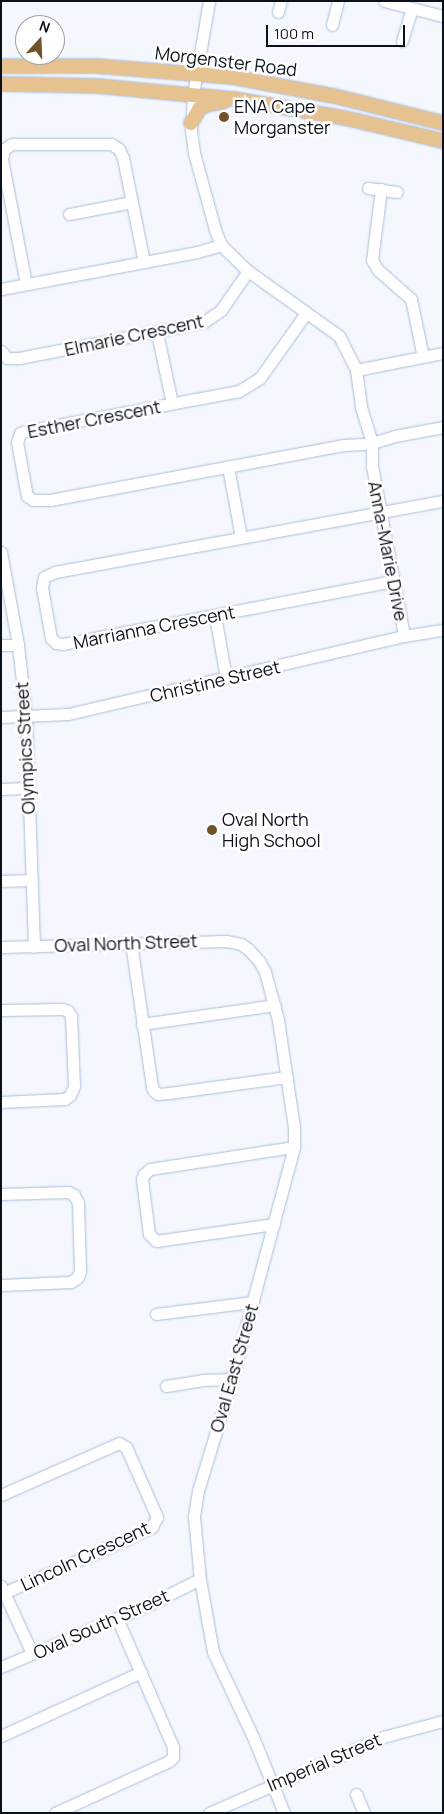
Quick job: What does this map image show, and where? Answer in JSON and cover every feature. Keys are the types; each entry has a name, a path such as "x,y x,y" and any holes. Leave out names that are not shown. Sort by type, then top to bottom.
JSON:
{"main road":[{"name":"Morgenster Road","path":"1,66 96,66 197,73 263,82 325,94 443,123"},
{"name":"Morgenster Road","path":"1,84 98,86 254,102 345,118 443,141"},
{"path":"191,123 200,108 209,104 216,102 246,104 254,102"}],"street":[{"name":"Anna-Marie Drive","path":"209,1 193,95 191,123 194,153 213,224 221,245 248,271 339,336 356,370 404,636"},
{"path":"332,25 338,1"},
{"path":"384,1 443,16"},
{"path":"402,41 412,8"},
{"path":"26,284 2,159 3,152 8,145 21,143 66,143 111,144 116,146 122,154 144,262"},
{"path":"368,188 397,192"},
{"path":"381,189 372,260 378,270 411,299 423,357"},
{"path":"69,214 132,202"},
{"path":"1,289 197,252 221,245"},
{"name":"Elmarie Crescent","path":"1,351 7,358 19,358 157,333 210,320 221,310 248,271"},
{"name":"Esther Crescent","path":"306,313 266,371 252,385 239,391 25,430 20,433 17,442 27,496 33,500 45,501 443,427"},
{"path":"157,333 172,403"},
{"path":"356,370 443,353"},
{"path":"228,467 241,537"},
{"name":"Marrianna Crescent","path":"393,582 59,644 52,641 50,636 42,581 44,577 55,572 380,511 443,501"},
{"name":"Olympics Street","path":"1,552 3,574 18,645 26,716 30,880 34,947"},
{"path":"215,616 226,678"},
{"name":"Christine Street","path":"1,717 68,714 404,636 443,630"},
{"path":"1,646 18,645"},
{"path":"1,790 28,788"},
{"path":"1,882 30,880"},
{"name":"Oval North Street","path":"1,948 226,940 241,944 248,950"},
{"path":"131,943 152,1087 158,1094 287,1077"},
{"name":"Oval East Street","path":"248,950 259,961 265,972 275,1005 295,1134 294,1147 232,1379 194,1512 200,1579 213,1652 273,1784 284,1813"},
{"path":"142,1024 275,1005"},
{"path":"1,1010 62,1009 68,1011 71,1016 74,1086 70,1096 65,1099 1,1102"},
{"path":"274,1224 156,1241 149,1234 142,1179 144,1174 150,1169 294,1147"},
{"path":"1,1194 68,1192 74,1195 78,1203 80,1271 78,1277 71,1282 1,1285"},
{"path":"156,1314 253,1302"},
{"path":"166,1386 202,1380 232,1379"},
{"name":"Lincoln Crescent","path":"1,1494 120,1443 126,1447 157,1517 152,1527 128,1539 2,1591"},
{"name":"Oval South Street","path":"1,1667 117,1618 200,1579"},
{"path":"2,1591 32,1653"},
{"path":"55,1813 169,1761 172,1757 172,1747 117,1618"},
{"path":"1,1736 141,1672"},
{"name":"Imperial Street","path":"209,1813 383,1737 443,1721"},
{"path":"356,1794 364,1813"}],"place":[{"name":"ENA Cape Morganster","path":"224,117"},
{"name":"Oval North High School","path":"212,830"}]}
